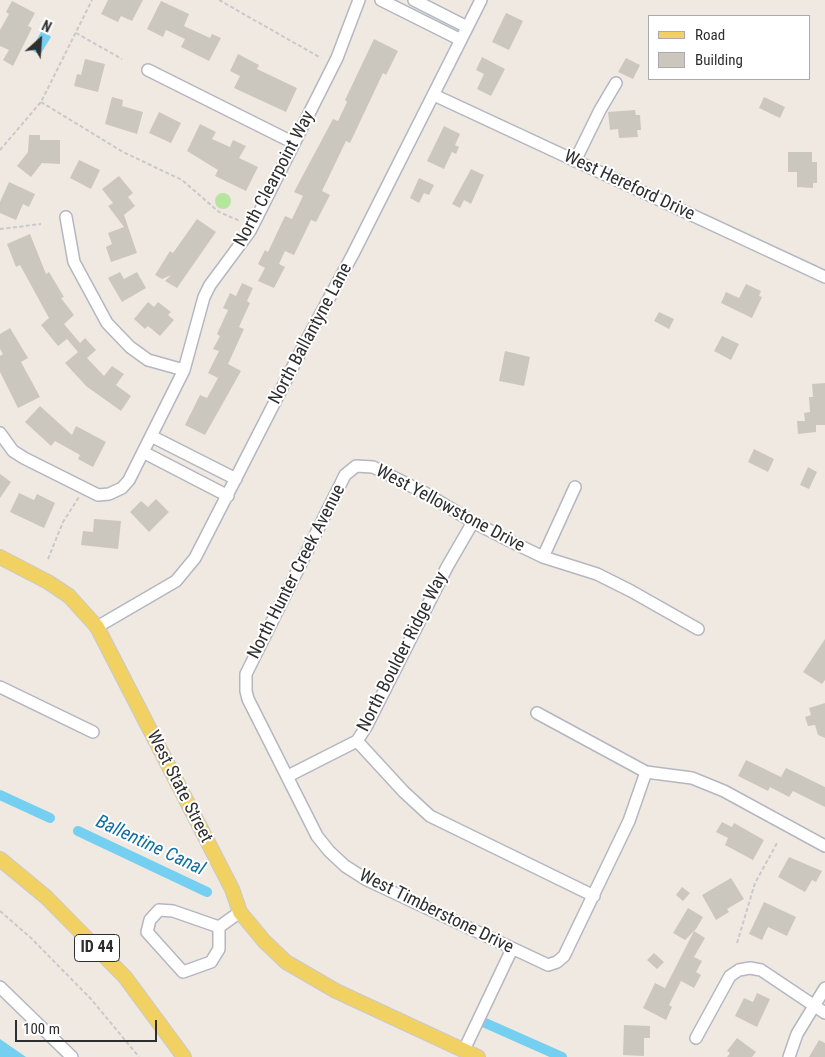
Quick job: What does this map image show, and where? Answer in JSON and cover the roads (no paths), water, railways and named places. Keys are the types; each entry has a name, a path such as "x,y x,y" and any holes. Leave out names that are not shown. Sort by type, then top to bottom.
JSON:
{"main road":[{"name":"West State Street","path":"0,557 48,582 69,596 97,627 232,889 240,912 264,941 286,962 336,991 478,1057"},
{"name":"ID 44","path":"0,860 46,898 125,977 184,1057"}],"street":[{"name":"North Clearpoint Way","path":"0,433 13,451 24,458 98,495 109,494 122,488 143,452 184,370 204,297 214,280 250,232 337,58 359,0"},
{"path":"381,0 461,40"},
{"path":"414,0 467,27"},
{"name":"North Ballantyne Lane","path":"97,627 158,592 186,571 228,496 481,0"},
{"path":"148,70 294,143"},
{"path":"575,161 600,110 616,83"},
{"name":"West Hereford Drive","path":"434,95 825,277"},
{"path":"66,218 74,262 107,323 130,348 148,360 184,370"},
{"path":"151,436 236,479"},
{"path":"143,452 228,496"},
{"name":"West Yellowstone Drive","path":"356,466 373,467 425,493 473,522 543,556 597,574 632,591 698,629"},
{"name":"North Hunter Creek Avenue","path":"245,682 249,667 345,475 356,466"},
{"path":"543,556 575,486"},
{"name":"North Boulder Ridge Way","path":"288,776 357,741 447,567 473,522"},
{"name":"West Timberstone Drive","path":"245,682 248,700 318,836 345,866 367,880 548,965 557,962 564,956 594,896"},
{"path":"0,687 93,732"},
{"path":"537,713 646,772 692,778 724,792 825,846"},
{"path":"357,741 404,792 430,816 594,896 629,821 646,772"},
{"path":"158,910 173,911 219,927 219,949 211,962 183,972 147,932 150,920 158,910"},
{"path":"219,927 240,912"},
{"path":"464,1050 512,949"},
{"path":"696,1038 730,976 739,970 750,968 761,970 825,1013"},
{"path":"0,987 72,1057"},
{"path":"789,1057 797,1034 825,988"}],"water":[{"path":"41,32 47,33 51,37 40,55 31,50"},
{"path":"0,1039 26,1057 0,1057"}],"waterway":[{"name":"Ballentine Canal","path":"0,795 50,818"},
{"name":"Ballentine Canal","path":"78,831 207,892"},
{"name":"Ballentine Canal","path":"483,1022 562,1057"}]}
